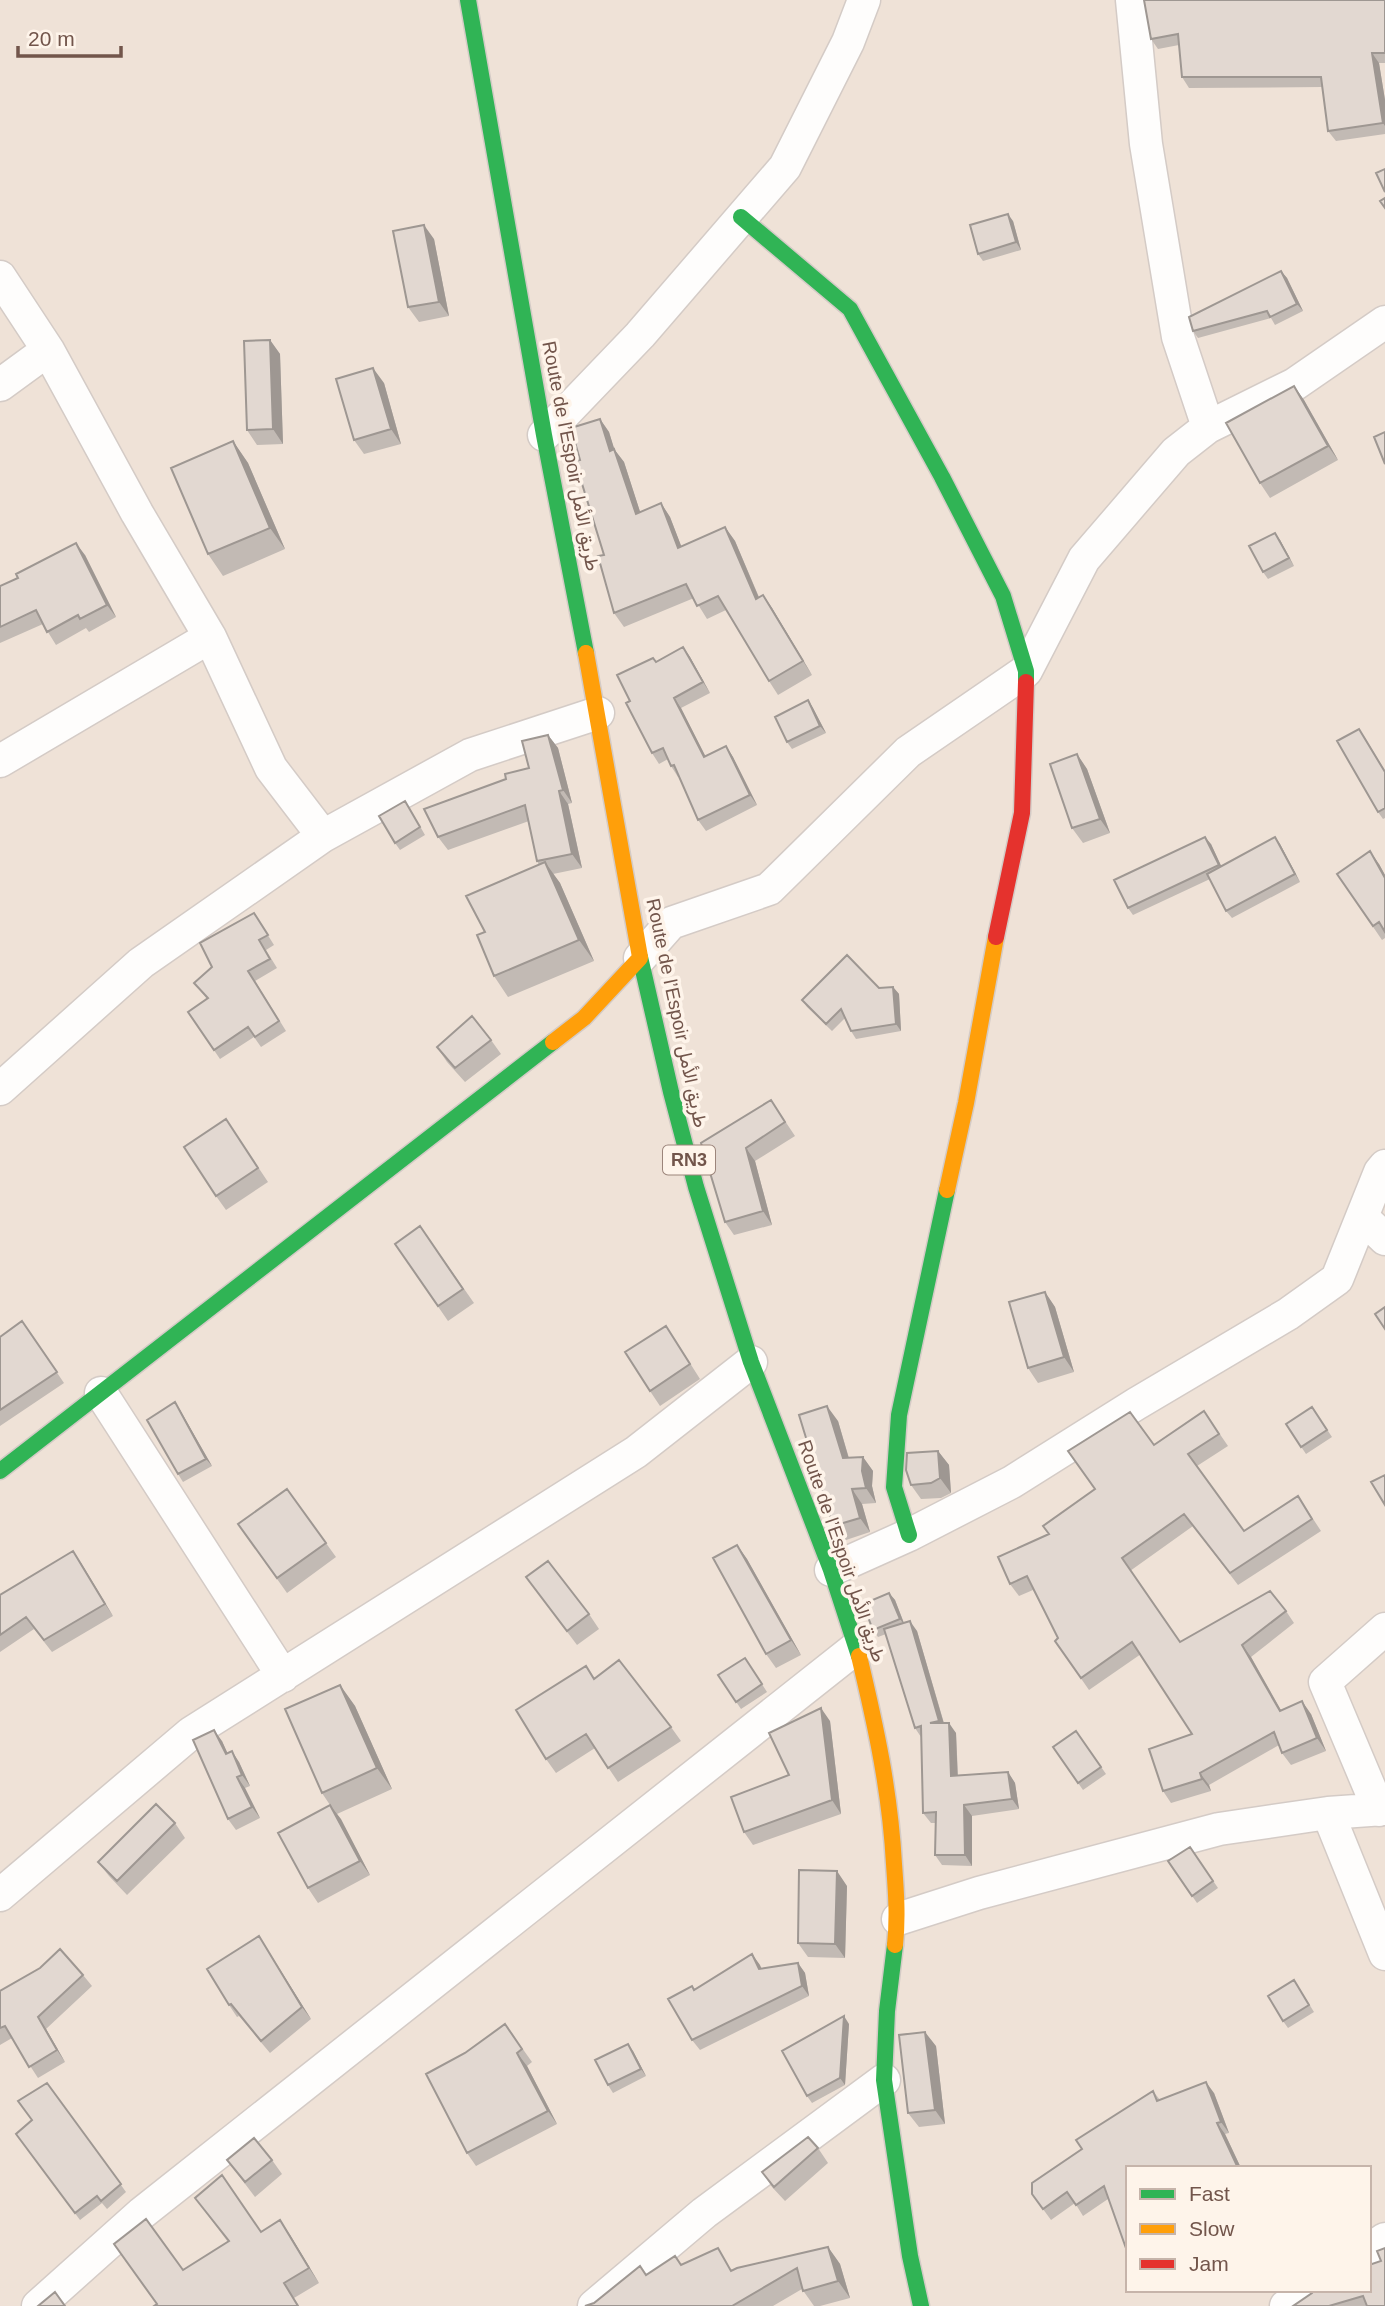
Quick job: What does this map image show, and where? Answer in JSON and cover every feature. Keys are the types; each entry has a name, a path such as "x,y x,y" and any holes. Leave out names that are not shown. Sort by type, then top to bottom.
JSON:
{"main road":[{"name":"Route de l’Espoir طريق الأمل","path":"468,0 640,958 671,1092 696,1187 751,1362 831,1570 856,1647 877,1732 891,1810 898,1919 887,2011 884,2080 909,2256 921,2306"},
{"path":"741,217 850,309 942,477 1003,596 1026,671 1022,813 998,923 966,1103 899,1415 894,1487 909,1535"},
{"path":"0,1471 584,1018 640,958"}],"street":[{"path":"544,435 640,335 785,166 848,42 864,0"},
{"path":"1132,0 1146,144 1178,337 1208,427"},
{"path":"0,277 48,350 136,513 210,637 271,768 323,836"},
{"path":"640,958 671,923 769,889 908,752 1026,671 1084,559 1177,452 1208,427 1295,384 1385,321"},
{"path":"0,386 48,350"},
{"path":"0,761 210,637"},
{"path":"0,1089 141,963 323,836 470,755 598,713"},
{"path":"831,1570 909,1535 1013,1482 1136,1404 1288,1314 1337,1279 1380,1172 1385,1166"},
{"path":"1362,1217 1385,1239"},
{"path":"0,1895 191,1733 636,1451 751,1362"},
{"path":"101,1393 283,1676"},
{"path":"898,1919 979,1893 1219,1829 1328,1813 1382,1810 1325,1682 1385,1629"},
{"path":"38,2306 142,2213 856,1647"},
{"path":"1328,1813 1385,1954"},
{"path":"594,2306 704,2213 884,2080"},
{"path":"1286,2306 1307,2292"}],"shaded area":[{"path":"0,0 1385,0 1385,2306 0,2306"}],"building":[{"path":"1144,0 1385,0 1385,53 1372,53 1383,123 1328,131 1321,77 1182,77 1178,34 1151,39"},
{"path":"1385,169 1385,192 1376,173"},
{"path":"1008,214 1016,242 978,254 970,225"},
{"path":"424,225 439,302 408,307 393,231"},
{"path":"1281,271 1297,304 1270,317 1267,311 1193,331 1189,317"},
{"path":"270,340 273,429 247,430 244,341"},
{"path":"373,368 391,429 354,440 336,379"},
{"path":"1294,386 1328,446 1260,483 1226,423"},
{"path":"600,419 610,451 614,449 636,514 661,503 678,548 725,527 756,599 763,595 803,661 769,681 718,596 697,606 686,584 614,613 598,556 604,555 575,461 580,460 571,428"},
{"path":"1385,432 1385,464 1374,437"},
{"path":"233,441 270,528 208,554 171,468"},
{"path":"1275,533 1289,558 1263,572 1249,546"},
{"path":"76,543 107,605 80,619 78,615 47,632 36,610 0,627 0,586 18,578 16,574"},
{"path":"683,647 703,682 674,698 704,757 726,746 750,795 698,820 674,765 671,766 663,748 652,753 626,703 630,701 617,675 653,658 656,662"},
{"path":"808,700 820,726 787,742 775,717"},
{"path":"1359,729 1385,772 1385,808 1378,812 1337,741"},
{"path":"548,735 563,790 559,791 572,854 537,861 525,805 438,837 424,809 506,779 505,774 529,768 522,741"},
{"path":"1077,754 1100,819 1072,828 1050,764"},
{"path":"405,801 420,827 395,843 379,816"},
{"path":"1205,837 1219,865 1128,908 1114,880"},
{"path":"1275,837 1295,874 1226,911 1207,874"},
{"path":"1370,851 1385,878 1385,932 1379,922 1373,926 1337,874"},
{"path":"545,862 579,940 494,976 477,935 485,932 466,896"},
{"path":"254,913 268,935 259,940 270,959 248,971 279,1021 255,1037 248,1027 214,1050 188,1012 208,998 194,983 212,967 200,943"},
{"path":"847,955 879,988 893,987 896,1024 851,1031 841,1009 826,1024 802,1000"},
{"path":"472,1016 491,1040 455,1068 437,1047"},
{"path":"771,1100 785,1122 746,1148 763,1211 725,1222 701,1143"},
{"path":"226,1119 258,1168 216,1196 184,1147"},
{"path":"420,1226 463,1289 438,1306 395,1244"},
{"path":"1045,1292 1064,1357 1028,1368 1009,1302"},
{"path":"1385,1307 1385,1329 1375,1314"},
{"path":"22,1321 57,1372 0,1410 0,1337"},
{"path":"666,1326 690,1364 650,1391 625,1352"},
{"path":"175,1402 206,1459 178,1474 147,1420"},
{"path":"827,1406 843,1458 863,1457 862,1471 866,1488 852,1489 860,1518 833,1526 799,1415"},
{"path":"1312,1407 1327,1430 1301,1447 1286,1424"},
{"path":"1204,1411 1219,1434 1188,1454 1244,1531 1298,1496 1312,1519 1230,1573 1184,1514 1122,1558 1180,1642 1270,1591 1286,1611 1242,1645 1280,1711 1302,1701 1317,1738 1282,1753 1274,1732 1200,1773 1202,1779 1163,1791 1149,1749 1192,1734 1132,1642 1081,1678 1055,1641 1058,1638 1027,1576 1010,1584 998,1557 1049,1534 1043,1526 1095,1489 1068,1451 1130,1412 1154,1445"},
{"path":"938,1451 940,1478 931,1483 911,1485 906,1470 907,1453"},
{"path":"1385,1475 1385,1505 1371,1482"},
{"path":"287,1489 326,1543 277,1578 238,1524"},
{"path":"737,1545 791,1640 766,1654 713,1558"},
{"path":"73,1551 105,1604 44,1640 26,1617 0,1635 0,1595"},
{"path":"548,1561 589,1614 567,1631 526,1577"},
{"path":"889,1593 900,1619 873,1630 863,1604"},
{"path":"910,1621 939,1721 930,1723 949,1723 951,1776 1008,1772 1012,1799 964,1805 965,1855 935,1855 936,1812 923,1813 921,1726 915,1728 884,1629"},
{"path":"745,1658 762,1684 736,1702 718,1675"},
{"path":"619,1660 671,1727 608,1768 586,1734 546,1759 516,1710 586,1666 594,1679"},
{"path":"340,1685 377,1768 322,1793 285,1709"},
{"path":"821,1708 832,1800 744,1832 731,1797 789,1775 769,1733"},
{"path":"214,1730 226,1754 232,1751 242,1775 237,1777 252,1807 228,1819 193,1740"},
{"path":"1076,1731 1101,1767 1078,1783 1053,1747"},
{"path":"156,1804 175,1823 117,1881 98,1862"},
{"path":"330,1805 360,1861 308,1888 278,1833"},
{"path":"1190,1847 1213,1881 1192,1896 1168,1861"},
{"path":"799,1870 837,1871 835,1944 798,1943"},
{"path":"259,1936 302,2007 261,2041 231,2004 229,2005 207,1969"},
{"path":"60,1949 83,1975 38,2017 57,2050 29,2067 5,2026 0,2028 0,1991 40,1968"},
{"path":"752,1954 759,1969 798,1963 802,1986 692,2040 668,1999 692,1986 694,1990"},
{"path":"1294,1980 1309,2005 1283,2021 1268,1996"},
{"path":"844,2016 840,2078 807,2096 782,2051"},
{"path":"505,2024 522,2049 517,2053 548,2111 467,2153 426,2074 465,2053"},
{"path":"925,2032 935,2110 908,2113 899,2035"},
{"path":"628,2044 641,2069 608,2085 595,2060"},
{"path":"1206,2082 1221,2122 1217,2123 1237,2166 1126,2166 1126,2248 1104,2186 1076,2205 1067,2192 1043,2209 1032,2194 1032,2183 1082,2149 1076,2140 1153,2091 1157,2101"},
{"path":"47,2083 121,2184 101,2201 97,2196 75,2213 16,2134 32,2120 18,2101"},
{"path":"808,2137 818,2148 774,2187 762,2172"},
{"path":"254,2138 272,2160 245,2182 227,2160"},
{"path":"222,2175 261,2232 280,2220 309,2268 284,2283 298,2306 154,2306 157,2304 114,2244 146,2219 183,2270 229,2241 195,2198"},
{"path":"828,2247 838,2281 803,2291 797,2268 732,2306 585,2306 594,2303 640,2266 646,2275 675,2256 681,2265 718,2248 731,2271"},
{"path":"1385,2248 1385,2306 1367,2306 1363,2296 1329,2306 1293,2306 1313,2292 1371,2292 1371,2264 1381,2261 1377,2251"},
{"path":"55,2292 65,2306 38,2306"}],"traffic: fast":[{"path":"468,0 544,435 586,653"},
{"path":"741,217 850,309 942,477 1003,596 1026,671 1026,682"},
{"path":"640,957 696,1187 751,1362 831,1570 859,1656"},
{"path":"0,1471 553,1042"},
{"path":"909,1535 894,1487 899,1415 947,1190"},
{"path":"895,1945 887,2011 884,2080 910,2256 921,2306"}],"traffic: slow":[{"path":"586,653 640,957"},
{"path":"947,1190 966,1103 996,937"},
{"path":"553,1042 584,1018 640,958"},
{"path":"859,1656 886,1785 896,1894 895,1945"}],"traffic: jam":[{"path":"996,937 1022,813 1026,682"}]}
